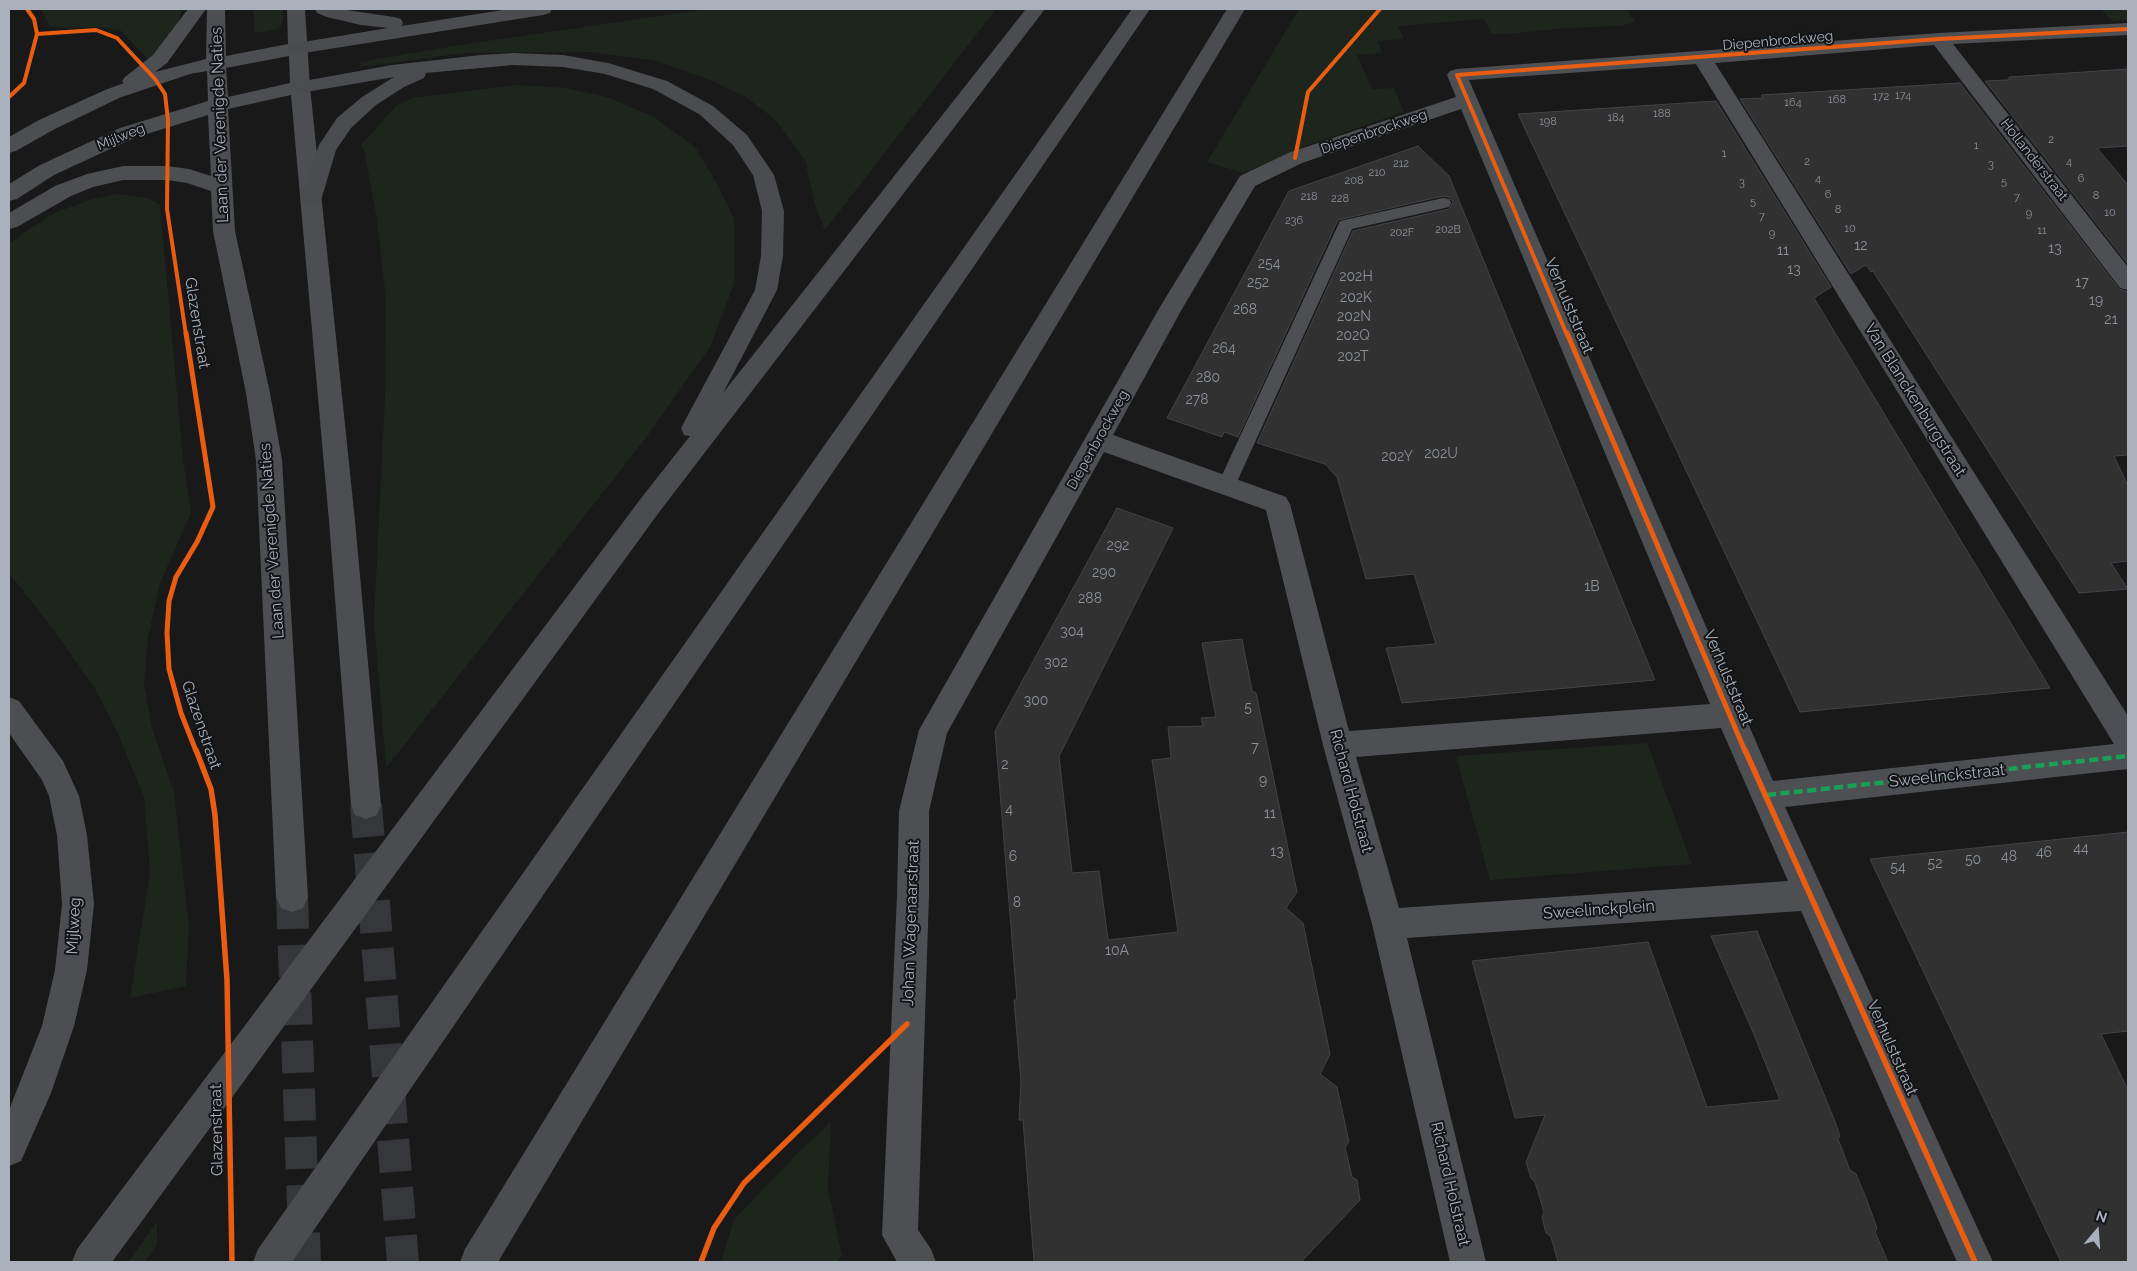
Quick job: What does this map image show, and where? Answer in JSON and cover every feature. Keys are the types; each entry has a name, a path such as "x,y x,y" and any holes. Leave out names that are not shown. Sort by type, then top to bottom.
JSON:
{"highway":[{"path":"324,9 361,19 435,25"},
{"path":"298,48 543,9"},
{"path":"90,1262 651,504 1036,9"},
{"path":"271,1262 1141,9"},
{"path":"478,1262 1236,9"},
{"path":"300,86 392,70 513,59 564,61 608,70 660,85 706,110 740,140 763,175 773,211 772,256 766,290 735,351 651,504"},
{"path":"311,197 326,150 344,123 369,101 390,87 436,66"}],"main road":[{"path":"112,94 160,59 197,9"},
{"name":"Laan der Verenigde Naties","path":"216,9 220,186 224,231 258,393 269,460 292,897"},
{"path":"296,9 300,86 341,511 366,805"},
{"path":"9,146 46,125 112,94 179,72 216,63 298,48"},
{"name":"Mijlweg","path":"9,194 47,170 127,133 218,105 300,86"},
{"path":"9,222 63,191 87,181 123,173 174,174 205,180 220,186"},
{"name":"Mijlweg","path":"9,710 53,771 64,796 72,835 78,904 74,953 58,1026 34,1093 9,1149"}],"street":[{"name":"Diepenbrockweg","path":"933,730 1098,440 1170,307 1247,181 1295,158 1467,100 1457,75 1939,39 2128,29"},
{"name":"Hollanderstraat","path":"1939,39 2128,282"},
{"name":"Van Blanckenburgstraat","path":"1702,58 2128,741"},
{"name":"Verhulststraat","path":"1467,100 1729,715 1975,1262"},
{"name":"Richard Holstraat","path":"1098,440 1277,504 1338,745 1388,924 1468,1262"},
{"path":"1338,745 1729,715"},
{"name":"Johan Wagenaarstraat","path":"918,1262 900,1236 913,895 914,810 933,730"},
{"name":"Sweelinckstraat","path":"1766,796 2128,756"},
{"name":"Sweelinckplein","path":"1388,924 1810,895"}],"lane":[{"path":"1226,486 1346,225 1443,203"}],"shaded area":[{"path":"41,9 182,9 176,31 161,49 148,59 120,30 100,27 63,28 50,26"},
{"path":"253,9 283,9 283,19 279,29 255,33"},
{"path":"708,9 996,9 825,230 815,205 805,160 776,120 744,96 707,79 657,61 591,52 465,53 360,67 359,62 466,44"},
{"path":"1299,9 1627,9 1635,22 1621,26 1565,28 1509,34 1492,34 1484,19 1398,26 1404,39 1378,41 1382,53 1357,55 1372,89 1394,88 1404,112 1305,146 1244,173 1207,162"},
{"path":"2100,9 2128,9 2128,20 2113,21"},
{"path":"516,85 565,88 607,97 654,117 695,147 719,187 734,219 734,284 710,347 645,439 386,768 374,619 385,398 386,300 377,220 364,149 361,145 396,106 412,98"},
{"path":"117,194 148,198 160,205 183,459 191,513 160,583 148,637 144,684 152,728 174,792 189,926 186,986 130,998 150,873 144,797 118,734 94,687 56,633 9,573 9,243 54,213 92,199"},
{"path":"1647,743 1692,864 1490,880 1456,756"},
{"path":"831,1122 828,1188 842,1256 836,1262 721,1262 734,1219"},
{"path":"157,1222 157,1244 145,1262 128,1262"}],"building":[{"path":"2128,69 2128,146 2097,148 2128,185 2128,264 1985,81 2009,80 2009,77"},
{"path":"1960,83 2119,289 2128,292 2128,455 2114,456 2128,486 2128,561 2111,563 2128,589 2079,593 1873,271 1871,272 1866,265 1851,274 1740,99 1763,98 1761,95"},
{"path":"1716,101 1831,287 1814,298 2050,688 1800,712 1518,114"},
{"path":"1418,146 1449,176 1655,680 1402,703 1386,648 1436,644 1414,574 1366,579 1337,477 1325,464 1257,443 1353,231 1449,209 1453,202 1449,197 1443,196 1338,220 1238,437 1224,432 1222,437 1167,418 1289,191"},
{"path":"1117,508 1173,528 1059,756 1072,873 1099,871 1108,940 1178,932 1152,760 1171,758 1168,727 1203,726 1201,718 1216,717 1202,643 1242,639 1252,691 1256,693 1297,892 1286,908 1303,923 1330,1054 1320,1074 1337,1087 1349,1142 1345,1147 1352,1177 1357,1180 1360,1200 1301,1262 1034,1262 1023,1120 1019,1120 1021,1082 1014,1000 1017,1000 995,731"},
{"path":"2128,832 2128,1031 2101,1034 2128,1090 2128,1262 2061,1262 1870,859"},
{"path":"1757,931 1834,1119 1840,1136 1838,1139 1850,1170 1856,1174 1866,1198 1877,1228 1875,1232 1888,1262 1558,1262 1551,1237 1546,1233 1542,1217 1544,1212 1535,1182 1531,1178 1526,1162 1545,1115 1515,1118 1472,961 1648,942 1707,1107 1780,1100 1711,936"}],"tunnel":[{"path":"366,805 403,1262"},
{"path":"292,897 305,1262"}],"marked path":[{"path":"1767,795 2128,756"}],"cycle path":[{"path":"9,97 24,83 37,34 34,19 27,9"},
{"path":"1295,158 1308,92 1380,9"},
{"path":"1975,1262 1729,715 1457,75 1939,39 2128,29"},
{"name":"Glazenstraat","path":"37,34 96,30 117,38 155,79 165,94 168,120 167,209 213,507 197,542 176,577 169,601 167,633 169,669 181,713 211,789 215,815 227,980 232,1262"},
{"path":"701,1262 714,1228 744,1183 907,1024"}]}
